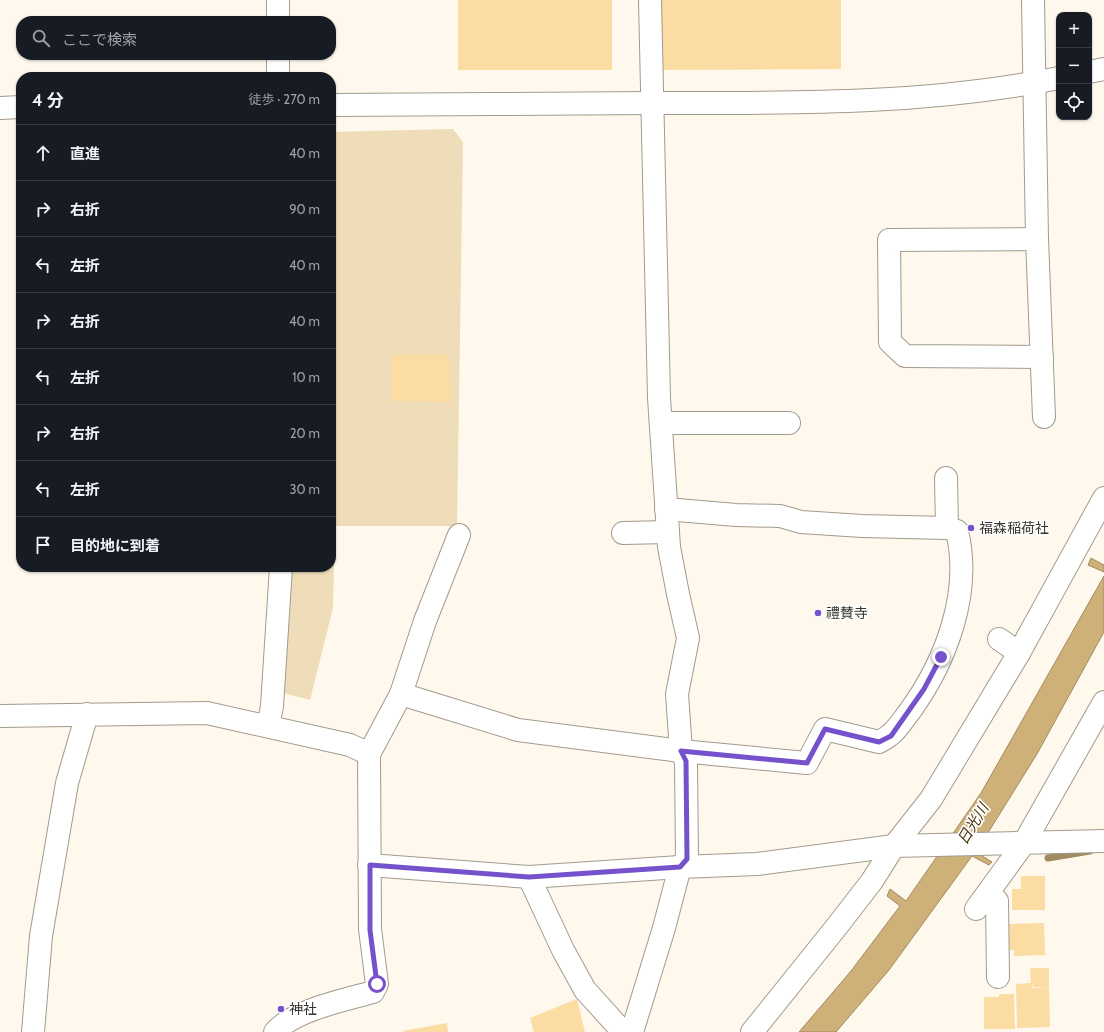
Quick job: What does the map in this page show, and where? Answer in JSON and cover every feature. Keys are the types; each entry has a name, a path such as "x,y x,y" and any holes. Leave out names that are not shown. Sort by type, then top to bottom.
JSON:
{"street":[{"path":"278,0 278,16"},
{"path":"632,1032 660,942 680,867 687,859 686,761 681,751 677,694 688,638 678,594 668,532 666,509 661,423 650,0"},
{"path":"1033,0 1036,83 1037,239 1044,417"},
{"path":"278,60 278,72"},
{"path":"1092,71 1104,69"},
{"path":"336,105 802,103 880,100 958,94 1036,83 1056,79"},
{"path":"0,108 16,108"},
{"path":"1037,239 889,240 890,342 905,356 1042,358"},
{"path":"661,423 789,423"},
{"path":"946,478 947,528"},
{"path":"752,1032 872,881 894,846 931,799 1019,653 1104,498"},
{"path":"401,694 518,730 681,751 807,763 825,729 879,742 891,736 924,689 941,657 952,630 960,592 961,547 957,531 947,528 854,526 801,522 780,516 736,515 666,509"},
{"path":"623,533 668,532"},
{"path":"284,1029 322,1006 373,992 377,984 370,930 369,754 401,694 425,621 459,535"},
{"path":"268,726 272,706 282,572"},
{"path":"999,639 1019,653"},
{"path":"998,977 997,901 982,901 1024,843 1104,702"},
{"path":"0,716 206,713 350,745 369,754"},
{"path":"33,1032 41,936 67,783 86,714"},
{"path":"370,865 529,877 680,867 757,864 894,846 1104,841"},
{"path":"529,877 563,950 585,990 623,1032"}],"shaded area":[{"path":"453,129 463,142 457,526 336,526 336,132"},
{"path":"282,572 334,572 333,608 310,700 272,690"}],"water":[{"path":"1091,558 1104,565 1104,572 1088,565"},
{"name":"日光川","path":"1104,576 1104,632 1037,754 976,852 992,862 989,865 972,856 889,970 836,1032 799,1032 851,971 900,906 887,896 890,889 906,901 981,793"}],"building":[{"path":"458,0 612,0 612,70 458,70"},
{"path":"657,0 841,0 841,69 657,70"},
{"path":"392,355 449,355 452,402 392,401"},
{"path":"1021,876 1045,876 1045,910 1012,910 1012,889 1021,889"},
{"path":"1044,923 1045,955 1014,956 1014,950 1009,950 1008,924"},
{"path":"1030,968 1049,968 1050,1027 1017,1028 1016,984 1031,983","holes":["1032,983 1033,987 1049,987 1032,988"]},
{"path":"999,994 1014,994 1015,1029 984,1029 984,997 999,997"},
{"path":"577,999 585,1032 534,1032 530,1018"},
{"path":"447,1023 448,1032 403,1032 403,1031"}],"waterway":[{"path":"1048,858 1090,851"}],"place":[{"name":"福森稲荷社","path":"971,528"},
{"name":"禮賛寺","path":"818,613"},
{"name":"神社","path":"281,1009"}],"route":[{"path":"377,984 370,930 370,865 529,877 680,867 687,859 686,761 681,751 807,763 825,729 879,742 891,736 914,705 941,657"}]}
